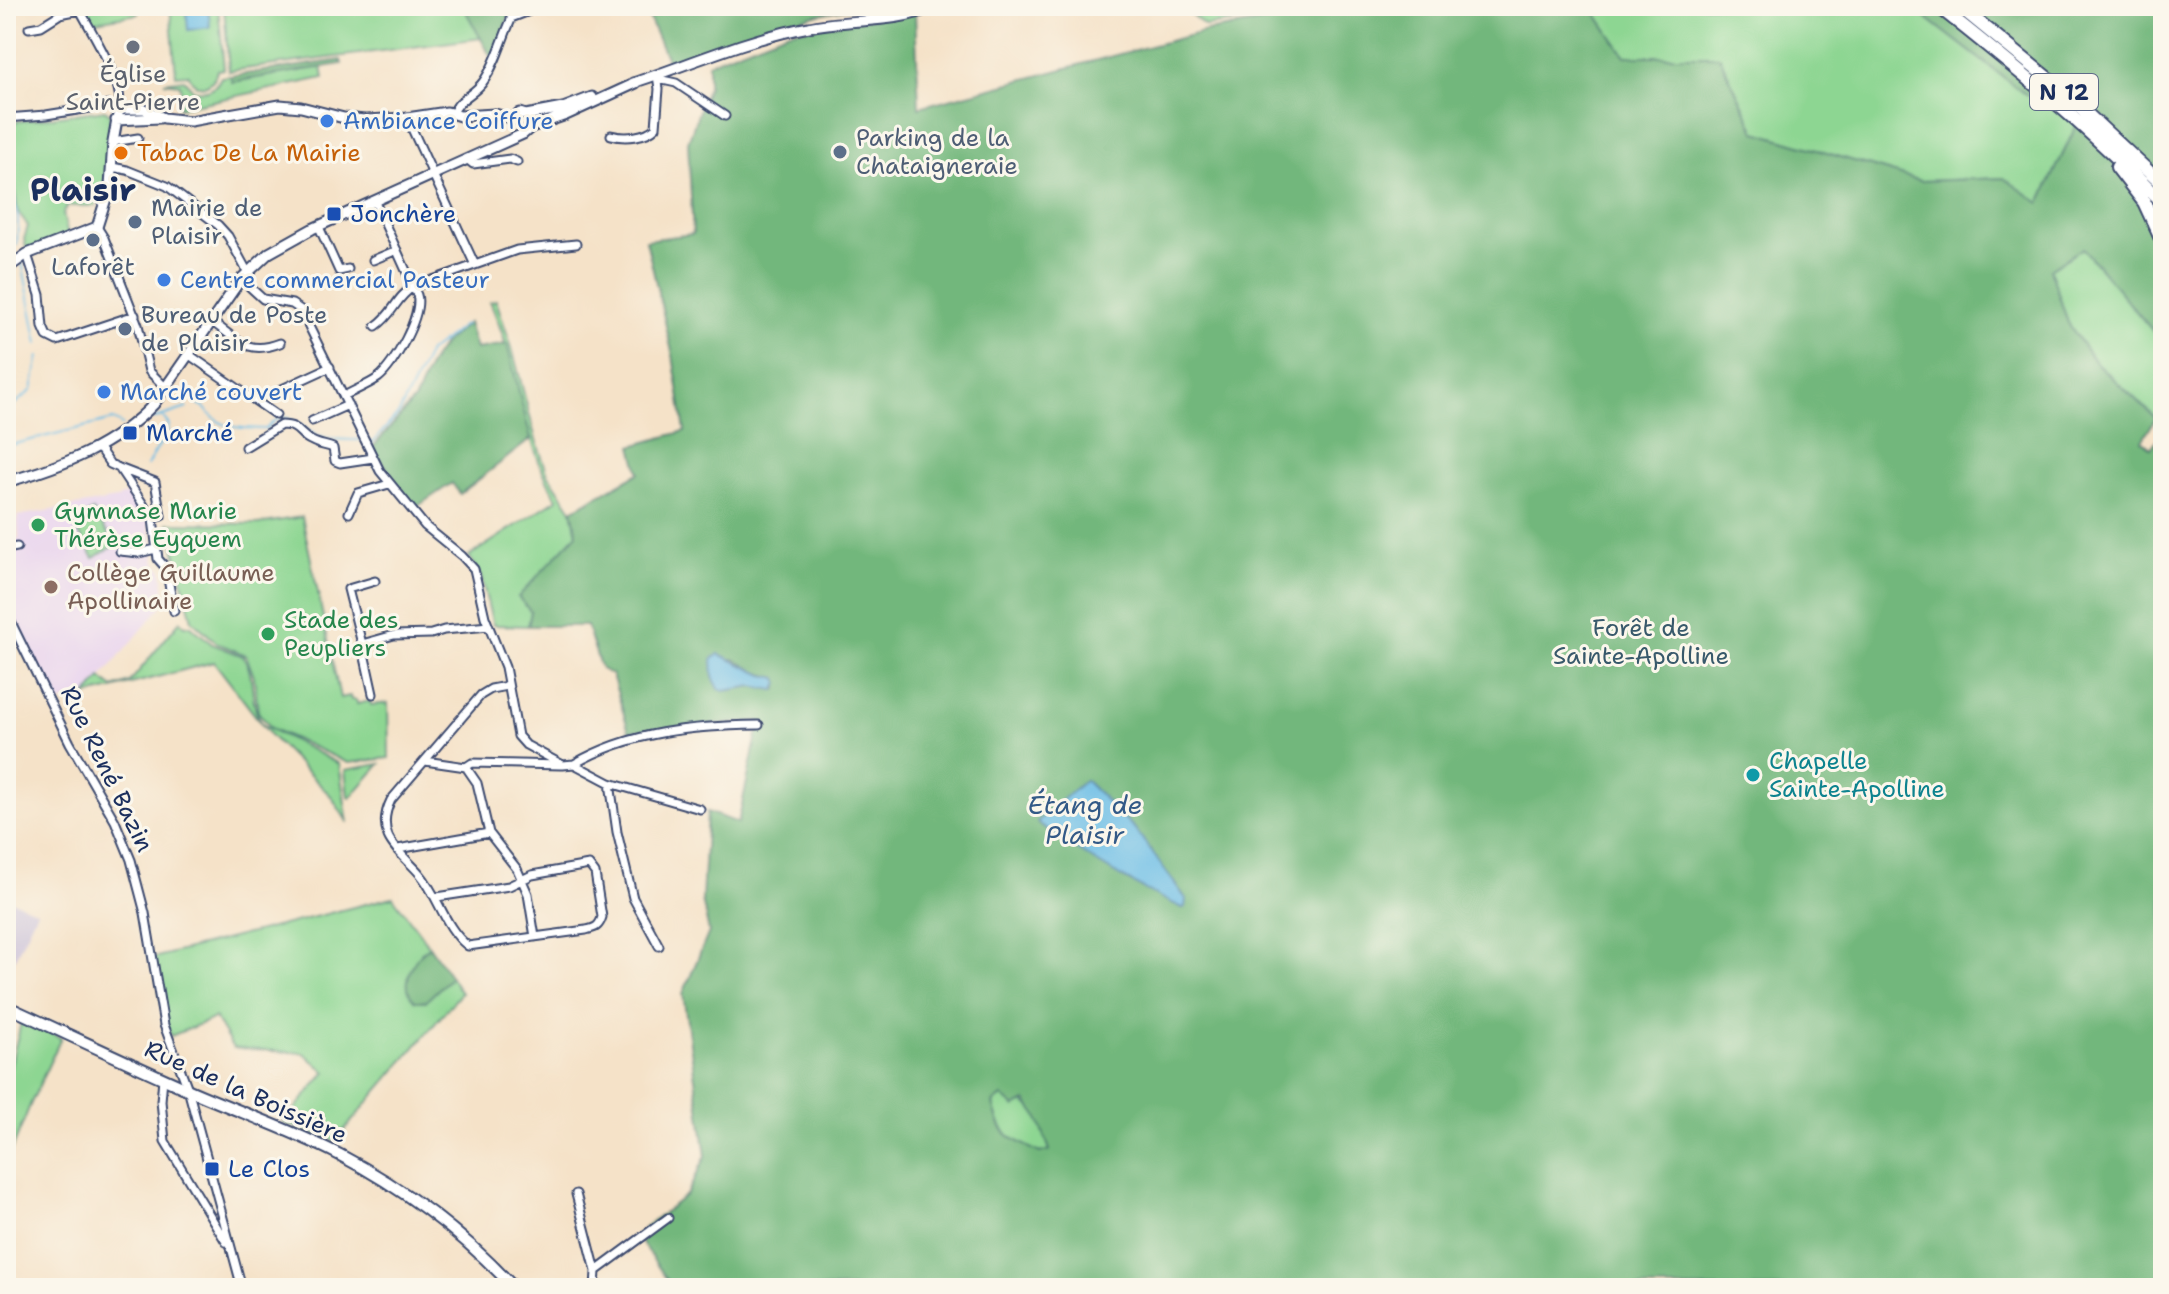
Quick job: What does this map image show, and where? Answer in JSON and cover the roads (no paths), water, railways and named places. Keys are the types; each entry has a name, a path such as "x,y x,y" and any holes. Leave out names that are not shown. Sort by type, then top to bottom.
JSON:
{"highway":[{"name":"N 12","path":"1938,6 2100,143 2163,204"},
{"name":"N 12","path":"1959,6 2057,86 2163,185"},
{"path":"2100,143 2144,202 2163,243"},
{"path":"2120,144 2129,143 2163,174"}],"main road":[{"name":"Rue de la Boissière","path":"6,1006 341,1155 459,1234 511,1288"}],"street":[{"path":"453,114 457,103 476,90 485,79 518,6"},
{"path":"511,18 542,6"},
{"path":"6,482 54,469 99,448 143,415 244,275 284,244 509,139 516,127 517,115 563,108 781,33 810,26 905,17 935,6"},
{"path":"29,28 41,26 60,14 79,8 113,75 120,96 110,186 97,227"},
{"path":"657,77 676,83 725,116"},
{"path":"611,135 620,137 648,133 656,127 657,77"},
{"path":"6,118 109,105 117,115 190,121 280,105 344,118 407,118 428,113 495,114 527,132 531,127 566,115 636,83"},
{"path":"117,115 144,109 164,118"},
{"path":"526,115 531,127"},
{"path":"407,118 474,263"},
{"path":"113,142 138,138"},
{"path":"468,160 473,164 510,159 517,162"},
{"path":"112,167 167,186 228,236 244,275 263,299 292,304 301,310 373,458 389,484 425,526 474,569 489,626 505,667 518,736 526,745 563,765"},
{"path":"344,396 378,378 393,364 418,310 419,302 375,202"},
{"path":"6,269 27,254 97,227"},
{"path":"97,227 135,315 149,371 165,387"},
{"path":"319,227 339,271 348,269"},
{"path":"376,326 390,317 399,297 413,287 517,250 576,244"},
{"path":"373,260 397,250"},
{"path":"27,254 40,295 43,327 47,336 57,341 135,315"},
{"path":"211,321 258,350 280,343"},
{"path":"188,354 276,415"},
{"path":"282,389 330,367"},
{"path":"312,421 348,405"},
{"path":"245,447 281,425 288,425 296,426 307,439 333,448 335,461 340,463 373,458"},
{"path":"99,448 110,464 157,485 161,516 153,519"},
{"path":"119,468 153,519 158,559 166,568 174,611"},
{"path":"349,513 353,510 358,493 389,484"},
{"path":"6,549 17,547"},
{"path":"120,551 139,553 156,549"},
{"path":"373,694 348,589 375,581"},
{"name":"Rue René Bazin","path":"6,612 70,743 125,843 145,913 164,1025 188,1089 220,1225"},
{"path":"362,644 394,635 431,634 489,626"},
{"path":"437,897 509,886 532,875 589,865 595,873 602,917 600,924 586,930 468,946 446,918 437,897 421,875 389,840 385,815 391,800 481,695 507,686"},
{"path":"425,761 466,767 472,763 549,767 574,764 600,749 633,737 720,726 759,725"},
{"path":"574,764 610,783 700,809"},
{"path":"466,767 477,783 489,833 517,869 528,894 535,937"},
{"path":"610,783 617,832 633,898 659,946"},
{"path":"398,849 489,833"},
{"path":"163,1078 161,1101 165,1141 220,1225 242,1288"},
{"path":"576,1194 596,1271 595,1288"},
{"path":"596,1271 668,1218"}],"water":[{"path":"186,6 208,6 210,27 188,30"},
{"path":"719,654 763,675 777,678 779,684 775,690 753,686 724,691 719,689 713,677 712,659"},
{"name":"Étang de Plaisir","path":"1085,780 1135,829 1186,899 1185,907 1126,879 1037,822"}],"waterway":[{"path":"6,159 18,219 17,245"},
{"path":"22,262 38,344"},
{"path":"367,439 371,444 399,413 429,352 465,324"},
{"path":"6,411 32,390 39,356"},
{"path":"198,405 224,424 239,428 266,429 285,417 320,436 360,440"},
{"path":"153,419 187,408"},
{"path":"147,466 168,430 169,425 162,416"},
{"path":"6,446 113,420 122,425"}],"place":[{"name":"Église Saint-Pierre","path":"133,47"},
{"name":"Ambiance Coiffure","path":"327,121"},
{"name":"Parking de la Chataigneraie","path":"840,152"},
{"name":"Tabac De La Mairie","path":"121,153"},
{"name":"Jonchère","path":"334,214"},
{"name":"Mairie de Plaisir","path":"135,222"},
{"name":"Laforêt","path":"93,240"},
{"name":"Centre commercial Pasteur","path":"164,280"},
{"name":"Bureau de Poste de Plaisir","path":"125,329"},
{"name":"Marché couvert","path":"104,392"},
{"name":"Marché","path":"130,433"},
{"name":"Gymnase Marie Thérèse Eyquem","path":"38,525"},
{"name":"Collège Guillaume Apollinaire","path":"51,587"},
{"name":"Stade des Peupliers","path":"268,634"},
{"name":"Chapelle Sainte-Apolline","path":"1753,775"},
{"name":"Le Clos","path":"212,1169"}],"district":[{"name":"Plaisir","path":"83,189"}],"park label":[{"name":"Forêt de Sainte-Apolline","path":"1641,642"}]}
